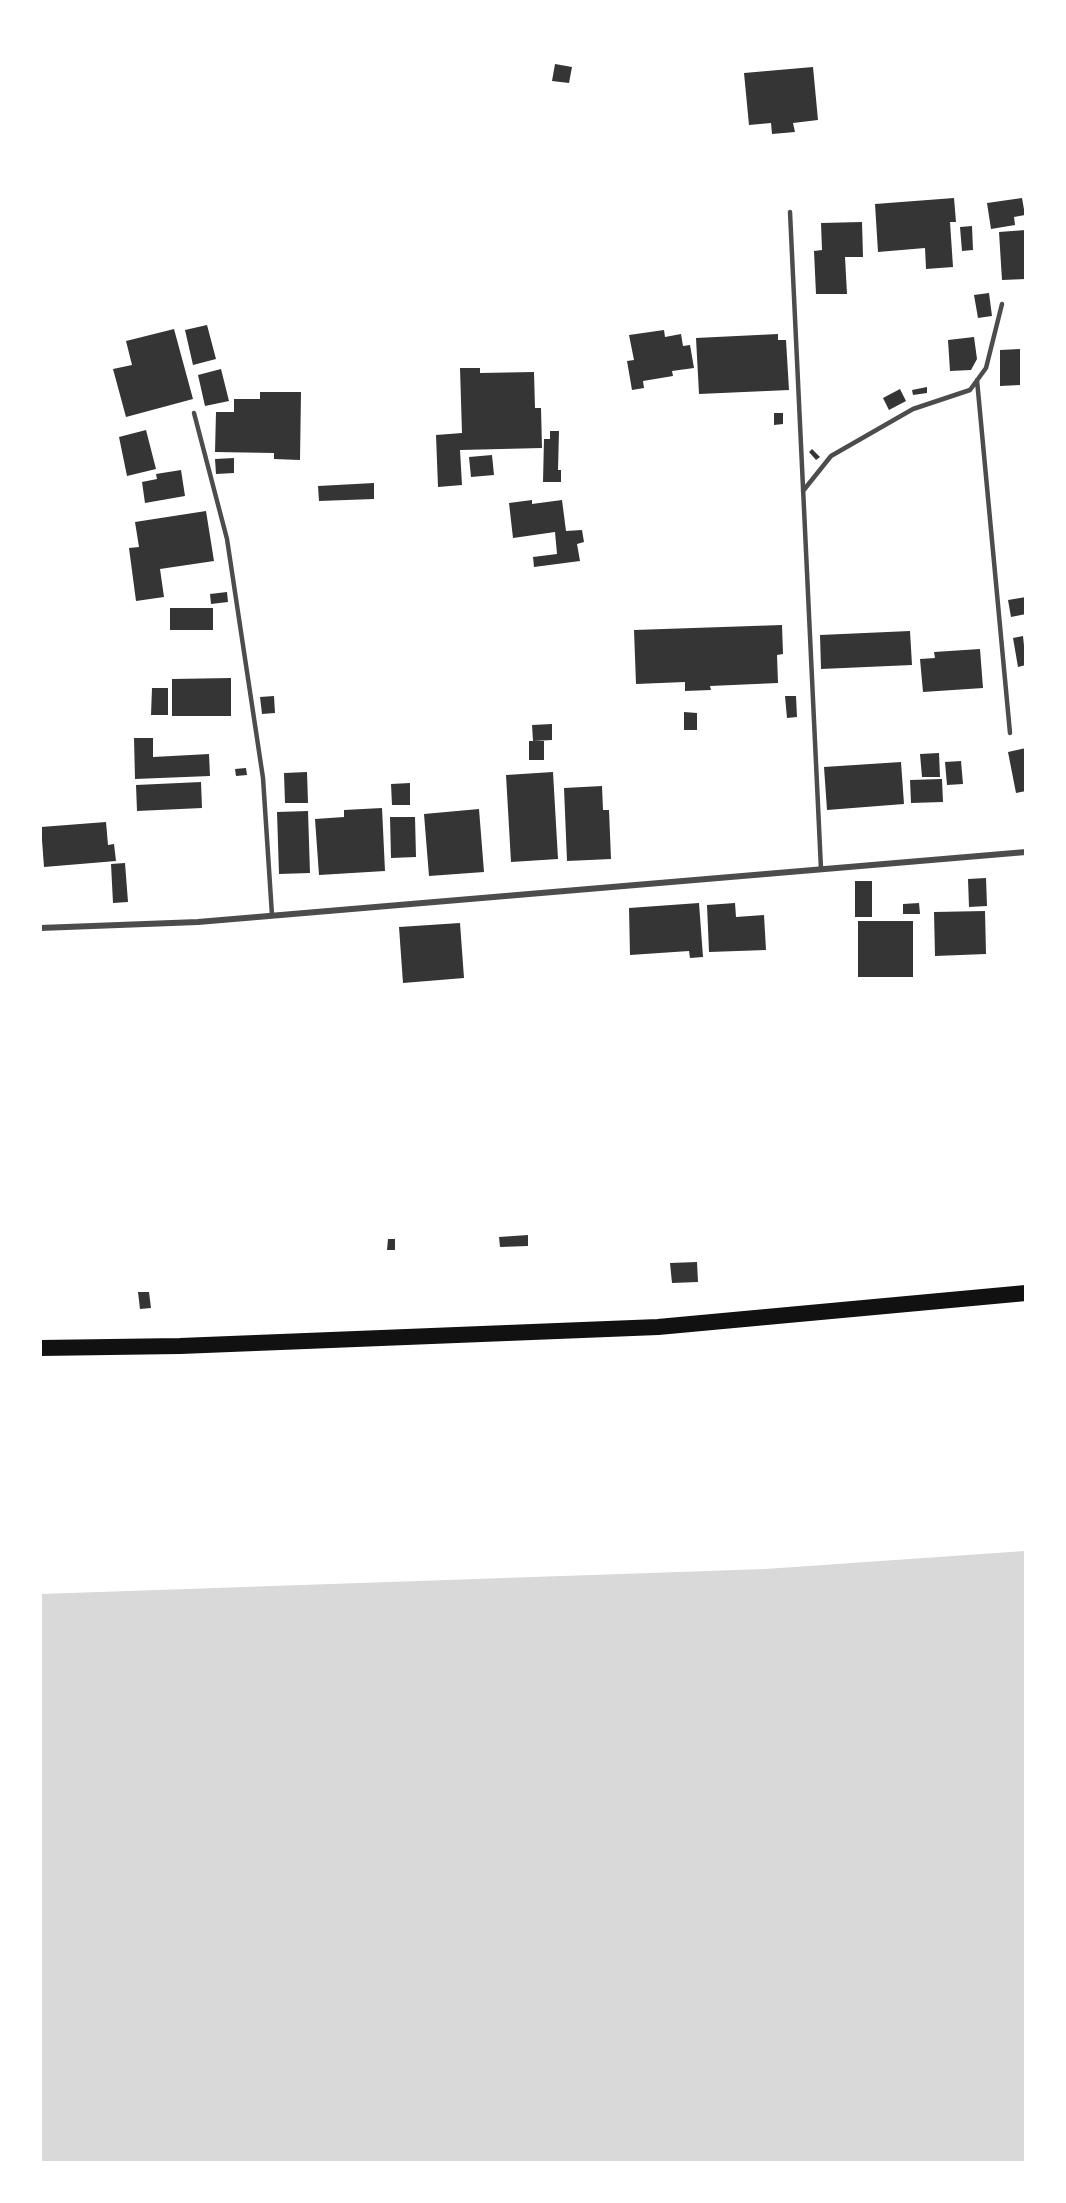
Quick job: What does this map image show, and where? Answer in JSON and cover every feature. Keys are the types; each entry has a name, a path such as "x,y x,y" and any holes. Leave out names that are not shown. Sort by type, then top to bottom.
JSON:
{"highway":[{"path":"40,1348 180,1346 658,1327 1026,1293"}],"street":[{"path":"40,928 198,922 1026,852"}],"lane":[{"path":"789,212 821,869"},
{"path":"803,491 831,456 913,409 970,390 986,368 1002,304"},
{"path":"977,380 1010,732"},
{"path":"195,413 229,551 263,778 272,915"}],"shaded area":[{"path":"1025,1551 1025,2162 41,2162 41,1594 765,1569"}],"building":[{"path":"555,64 572,67 569,83 552,81"},
{"path":"813,67 818,120 793,123 795,132 772,134 771,123 749,125 744,73"},
{"path":"954,198 956,222 950,222 953,267 926,269 925,248 878,252 875,204"},
{"path":"1022,198 1025,215 1014,217 1015,225 991,229 987,203"},
{"path":"862,222 863,257 845,257 847,294 816,294 814,251 822,250 821,223"},
{"path":"972,226 973,250 962,251 960,227"},
{"path":"1026,230 1026,279 1002,280 999,232"},
{"path":"989,293 992,316 978,318 974,295"},
{"path":"207,325 216,359 193,365 185,330"},
{"path":"174,329 193,399 126,417 113,369 132,365 126,341"},
{"path":"664,330 665,337 681,334 683,346 690,345 694,368 672,371 673,376 643,381 644,388 632,390 627,361 634,360 629,335"},
{"path":"778,334 778,340 786,340 789,390 699,394 696,338"},
{"path":"974,337 977,359 971,370 950,371 948,340"},
{"path":"1020,349 1020,385 1000,386 1000,350"},
{"path":"460,368 480,368 480,373 534,372 535,408 541,408 542,448 460,450 462,485 438,487 436,435 462,433"},
{"path":"221,369 229,401 205,406 198,375"},
{"path":"927,387 927,393 913,395 912,390"},
{"path":"900,389 906,401 889,410 883,398"},
{"path":"260,392 301,392 300,460 274,459 274,453 215,452 216,412 234,412 234,399 260,399"},
{"path":"774,413 783,413 783,424 774,425"},
{"path":"146,430 156,469 127,476 119,437"},
{"path":"550,431 559,431 558,470 561,470 561,482 543,482 544,439 550,439"},
{"path":"812,449 820,457 816,460 809,452"},
{"path":"492,455 494,475 471,477 469,457"},
{"path":"234,458 234,473 216,474 215,459"},
{"path":"181,470 185,496 145,503 142,482 157,479 156,474"},
{"path":"374,483 374,499 319,501 318,486"},
{"path":"532,500 532,504 562,500 566,531 582,530 584,542 577,544 580,561 534,567 533,557 557,554 555,532 513,538 509,503"},
{"path":"206,511 214,561 160,569 164,597 136,601 129,548 139,547 135,522"},
{"path":"227,592 228,602 211,604 210,594"},
{"path":"1026,597 1026,614 1011,617 1008,600"},
{"path":"170,608 213,608 213,630 170,630"},
{"path":"782,625 783,654 777,655 778,683 710,686 711,690 685,691 685,682 636,684 634,630"},
{"path":"910,631 912,665 821,669 820,635"},
{"path":"1023,636 1026,665 1018,667 1013,638"},
{"path":"980,649 983,688 923,692 920,659 935,658 934,652"},
{"path":"231,678 231,716 172,716 172,679"},
{"path":"152,688 168,688 168,715 151,715"},
{"path":"274,696 275,713 262,714 260,697"},
{"path":"785,696 796,696 797,717 787,718"},
{"path":"684,712 697,713 697,730 684,730"},
{"path":"552,724 552,740 533,741 532,725"},
{"path":"134,738 153,738 153,757 209,754 210,776 135,779"},
{"path":"529,741 544,741 544,760 529,760"},
{"path":"1026,748 1026,791 1016,793 1008,752"},
{"path":"939,753 940,777 922,777 920,754"},
{"path":"961,761 963,784 947,785 945,762"},
{"path":"901,762 904,804 827,810 824,767"},
{"path":"246,768 247,775 236,776 235,769"},
{"path":"307,772 308,803 285,803 284,773"},
{"path":"553,772 558,859 511,862 506,775"},
{"path":"942,779 943,802 911,803 910,780"},
{"path":"201,782 202,808 137,811 136,785"},
{"path":"410,783 410,805 392,805 391,784"},
{"path":"602,786 603,810 609,810 611,859 567,861 564,788"},
{"path":"382,808 385,871 319,875 315,819 344,817 344,810"},
{"path":"479,809 484,872 429,876 424,814"},
{"path":"308,811 310,873 279,874 277,812"},
{"path":"390,817 415,817 416,857 391,858"},
{"path":"106,822 108,845 114,844 116,861 44,867 41,827"},
{"path":"125,863 128,902 113,903 111,864"},
{"path":"986,878 987,906 969,907 968,879"},
{"path":"855,881 872,881 872,917 855,917"},
{"path":"699,903 703,957 690,958 689,951 630,955 629,908"},
{"path":"735,903 736,917 764,915 766,950 709,952 707,905"},
{"path":"919,903 920,914 903,914 903,904"},
{"path":"985,911 986,954 935,956 934,912"},
{"path":"858,921 913,921 913,977 858,977"},
{"path":"460,923 464,978 403,983 399,927"},
{"path":"528,1235 528,1246 500,1247 499,1237"},
{"path":"388,1239 395,1239 395,1250 387,1250"},
{"path":"697,1262 698,1282 672,1283 670,1263"},
{"path":"138,1292 149,1292 151,1308 140,1309"}]}
